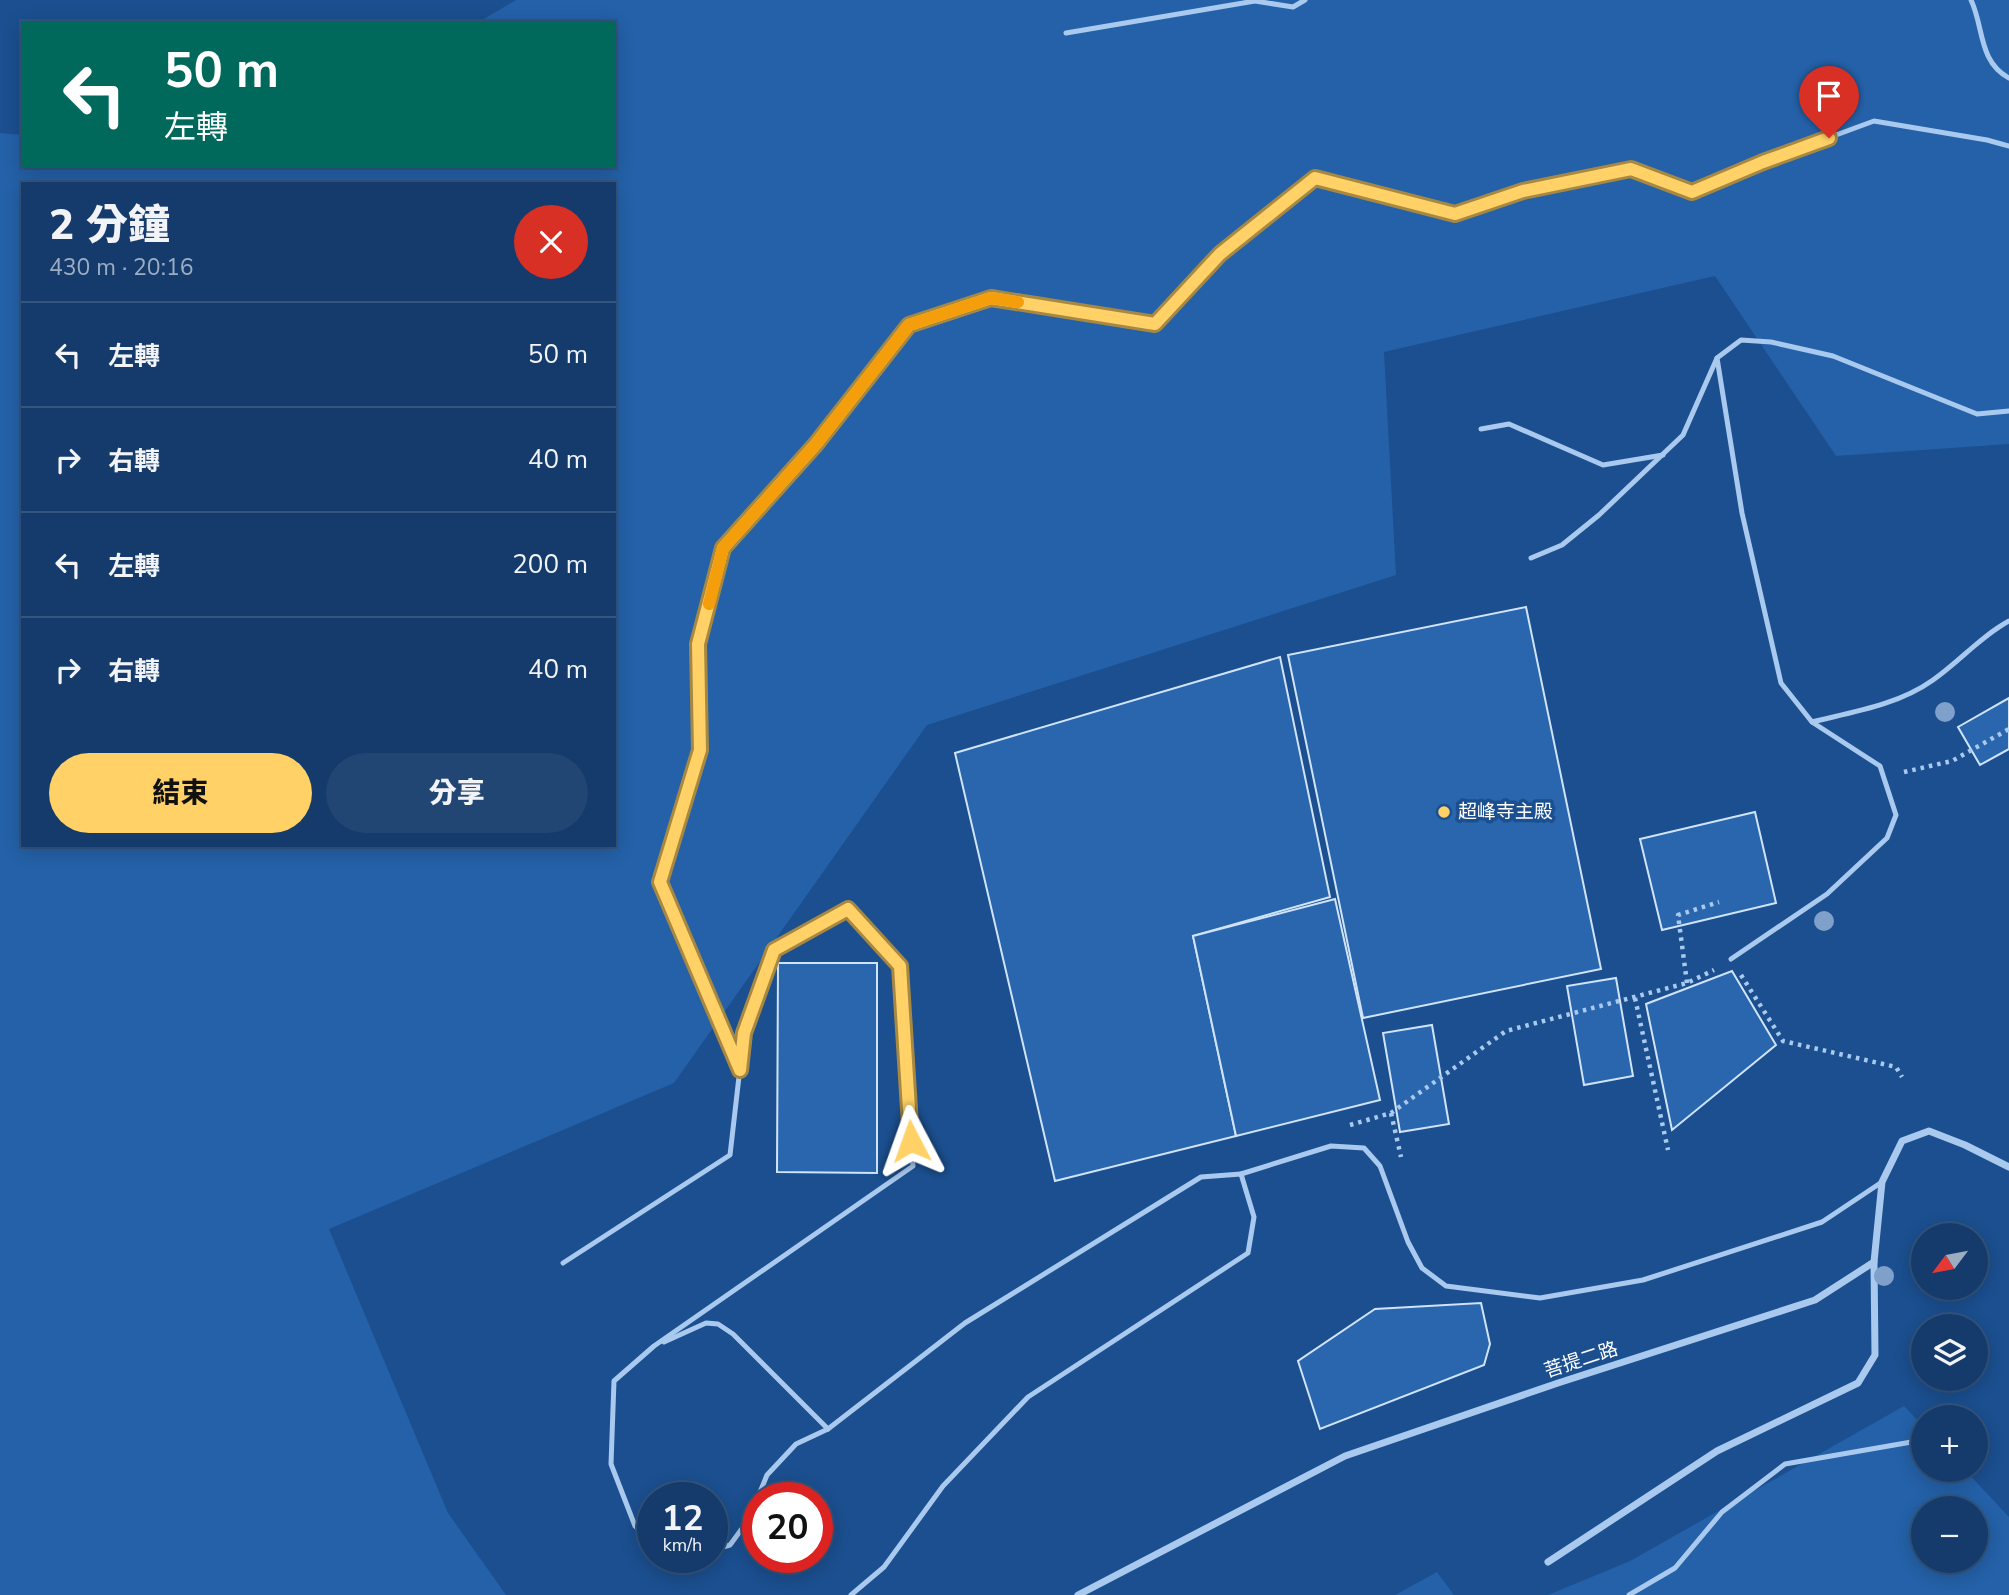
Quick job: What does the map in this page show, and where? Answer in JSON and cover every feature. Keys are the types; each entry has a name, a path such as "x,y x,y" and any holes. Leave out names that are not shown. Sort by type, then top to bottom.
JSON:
{"street":[{"path":"1548,1562 1717,1451 1858,1382 1875,1354 1874,1262 1882,1182 1902,1140 1929,1131 2009,1167"},
{"name":"菩提二路","path":"1078,1595 1345,1457 1558,1383 1815,1300 1874,1262"}],"lane":[{"path":"1066,33 1255,1 1293,7 1305,0"},
{"path":"1971,0 1986,54 2009,78"},
{"path":"740,1070 660,882 700,750 698,644 723,548 816,444 909,325 991,298 1155,324 1220,254 1315,178 1455,214 1523,191 1631,169 1692,192 1763,162 1874,121 2009,146"},
{"path":"1531,558 1562,545 1599,515 1683,435 1717,358 1741,340 1771,342 1833,356 1978,414 2009,411"},
{"path":"1717,358 1742,513 1781,683 1812,722 1880,766 1896,815 1887,838 1827,894 1731,959"},
{"path":"1480,429 1509,424 1603,465 1662,455"},
{"path":"1812,722 1885,705 1932,681 1988,632 2009,621"},
{"path":"563,1263 730,1155 744,1033 774,950 848,909 900,966 913,1166 654,1346 614,1381 611,1464 637,1528"},
{"path":"728,1545 749,1519 767,1475 796,1444 828,1429 989,1308 1202,1177 1241,1174 1331,1146 1364,1148 1380,1166 1408,1242 1422,1268 1446,1286 1540,1298 1643,1280 1822,1222 1882,1182"},
{"path":"851,1595 884,1567 943,1486 1028,1397 1248,1253 1254,1217 1241,1174"},
{"path":"654,1346 706,1323 718,1324 733,1334 828,1429"},
{"path":"1629,1595 1675,1568 1721,1513 1785,1464 1911,1442"}],"path":[{"path":"1884,776 1952,761 2009,729"},
{"path":"1687,983 1678,915 1718,902"},
{"path":"1340,1127 1391,1113 1506,1031 1687,983 1731,959 1783,1041 1896,1067 1902,1077"},
{"path":"1635,998 1668,1150"}],"shaded area":[{"path":"516,0 2009,0 2009,444 1836,456 1715,276 1384,352 1396,575 927,725 674,1083 329,1229 448,1513 506,1595 0,1595 0,133 21,135 21,168 616,168 616,21 480,21"},
{"path":"1904,1406 1911,1413 1911,1482 1976,1482 2009,1517 2009,1595 1548,1595 1630,1561"},
{"path":"1437,1572 1454,1595 1395,1595"}],"building":[{"name":"超峰寺主殿","path":"1526,607 1601,969 1363,1018 1288,655"},
{"path":"1280,657 1330,897 1193,936 1236,1136 1055,1181 955,753"},
{"path":"2009,698 2009,749 1980,765 1958,727"},
{"path":"1755,812 1776,903 1662,930 1640,839"},
{"path":"1335,899 1380,1100 1236,1136 1193,936"},
{"path":"778,963 877,963 877,1173 777,1172"},
{"path":"1732,971 1776,1045 1672,1130 1646,1004"},
{"path":"1616,978 1633,1076 1584,1085 1567,986"},
{"path":"1432,1025 1449,1124 1400,1132 1383,1033"},
{"path":"1481,1303 1490,1344 1484,1365 1320,1429 1298,1361 1375,1309"}],"slow traffic":[{"path":"709,604 723,548 816,444 909,325 991,298 1018,302"}],"place":[{"name":"超峰寺主殿","path":"1444,812"}],"route":[{"path":"911,1141 900,966 848,909 774,950 744,1033 740,1070 660,882 700,750 698,644 723,548 816,444 909,325 991,298 1155,324 1220,254 1315,178 1455,214 1523,191 1631,169 1692,192 1829,138"}]}
